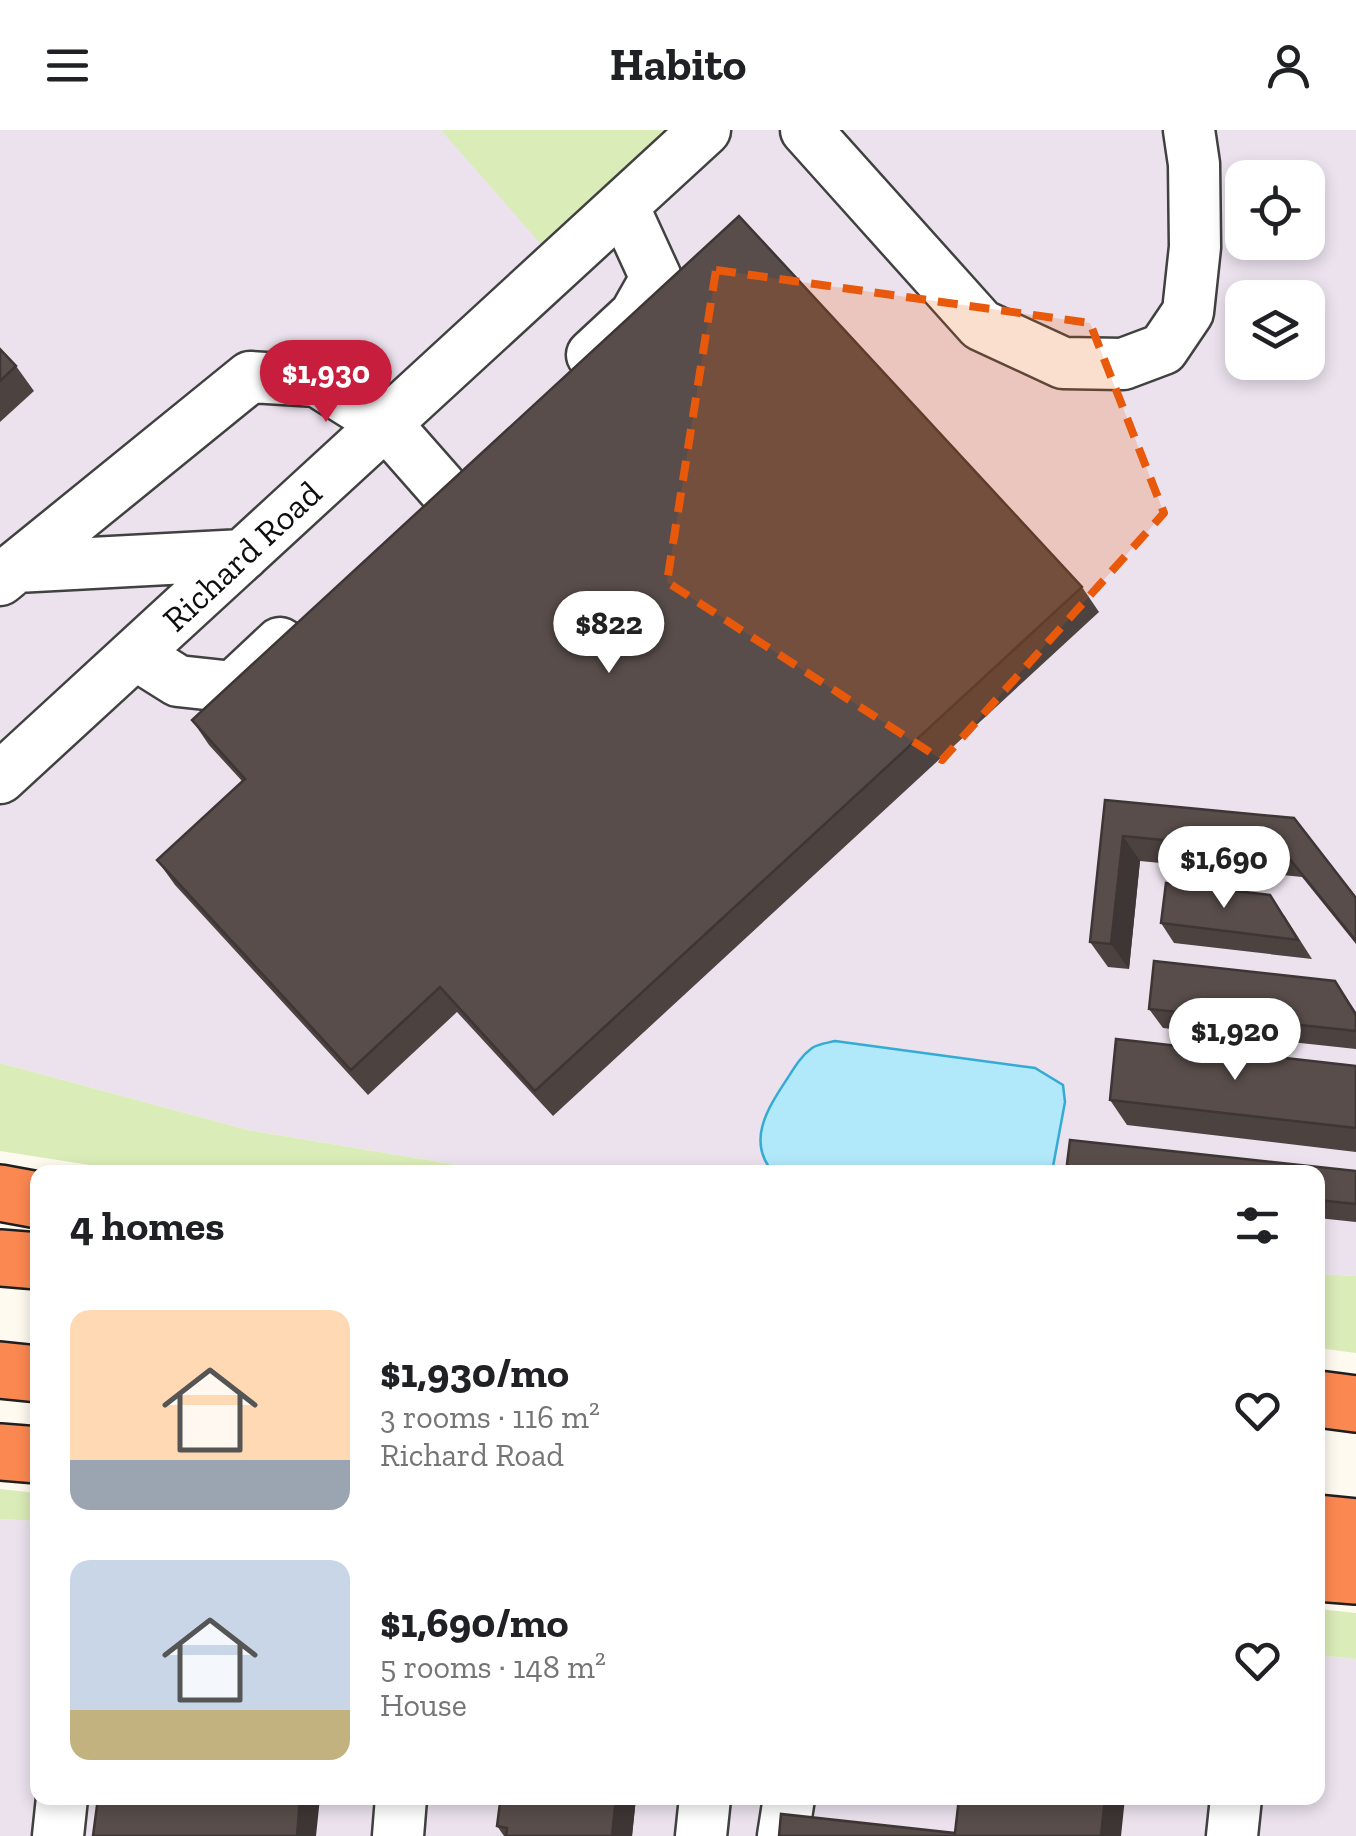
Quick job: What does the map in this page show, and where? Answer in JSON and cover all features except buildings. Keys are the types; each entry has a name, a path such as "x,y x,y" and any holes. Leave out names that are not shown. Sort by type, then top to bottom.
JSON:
{"highway":[{"path":"0,1193 30,1199"},
{"path":"0,1258 30,1260"},
{"path":"0,1370 30,1373"},
{"path":"1325,1400 1356,1404"},
{"path":"0,1452 30,1454"},
{"path":"1325,1524 1356,1527"},
{"path":"1325,1574 1356,1576"}],"street":[{"name":"Richard Road","path":"0,778 706,130"},
{"path":"806,130 981,325 1063,363 1123,364 1163,349 1188,312 1195,246 1182,141"},
{"path":"562,383 635,315 656,278 623,206"},
{"path":"8,573 250,377 316,381 386,424 445,491"},
{"path":"8,573 242,556"},
{"path":"135,654 178,682 233,687 318,608"},
{"path":"58,1836 61,1805"},
{"path":"398,1836 400,1805"},
{"path":"701,1836 704,1805"},
{"path":"783,1836 788,1805"},
{"path":"1232,1836 1235,1805"}],"highlighted area":[{"path":"716,270 1090,323 1164,513 942,760 667,582"}],"shaded area":[{"path":"0,130 1356,130 1356,1276 1325,1274 1325,1165 458,1165 248,1130 0,1063"},
{"path":"0,1519 30,1521 30,1805 1325,1805 1325,1656 1356,1659 1356,1836 0,1836"}],"green space":[{"path":"441,130 676,130 546,250"},
{"path":"0,1063 248,1130 458,1165 90,1165 0,1151"},
{"path":"1325,1274 1356,1276 1356,1353 1325,1349"},
{"path":"0,1489 30,1492 30,1521 0,1519"},
{"path":"1325,1610 1356,1613 1356,1659 1325,1656"}],"water":[{"path":"835,1041 1035,1068 1063,1085 1065,1102 1053,1165 768,1165 761,1148 767,1113 795,1066 814,1047"}]}
